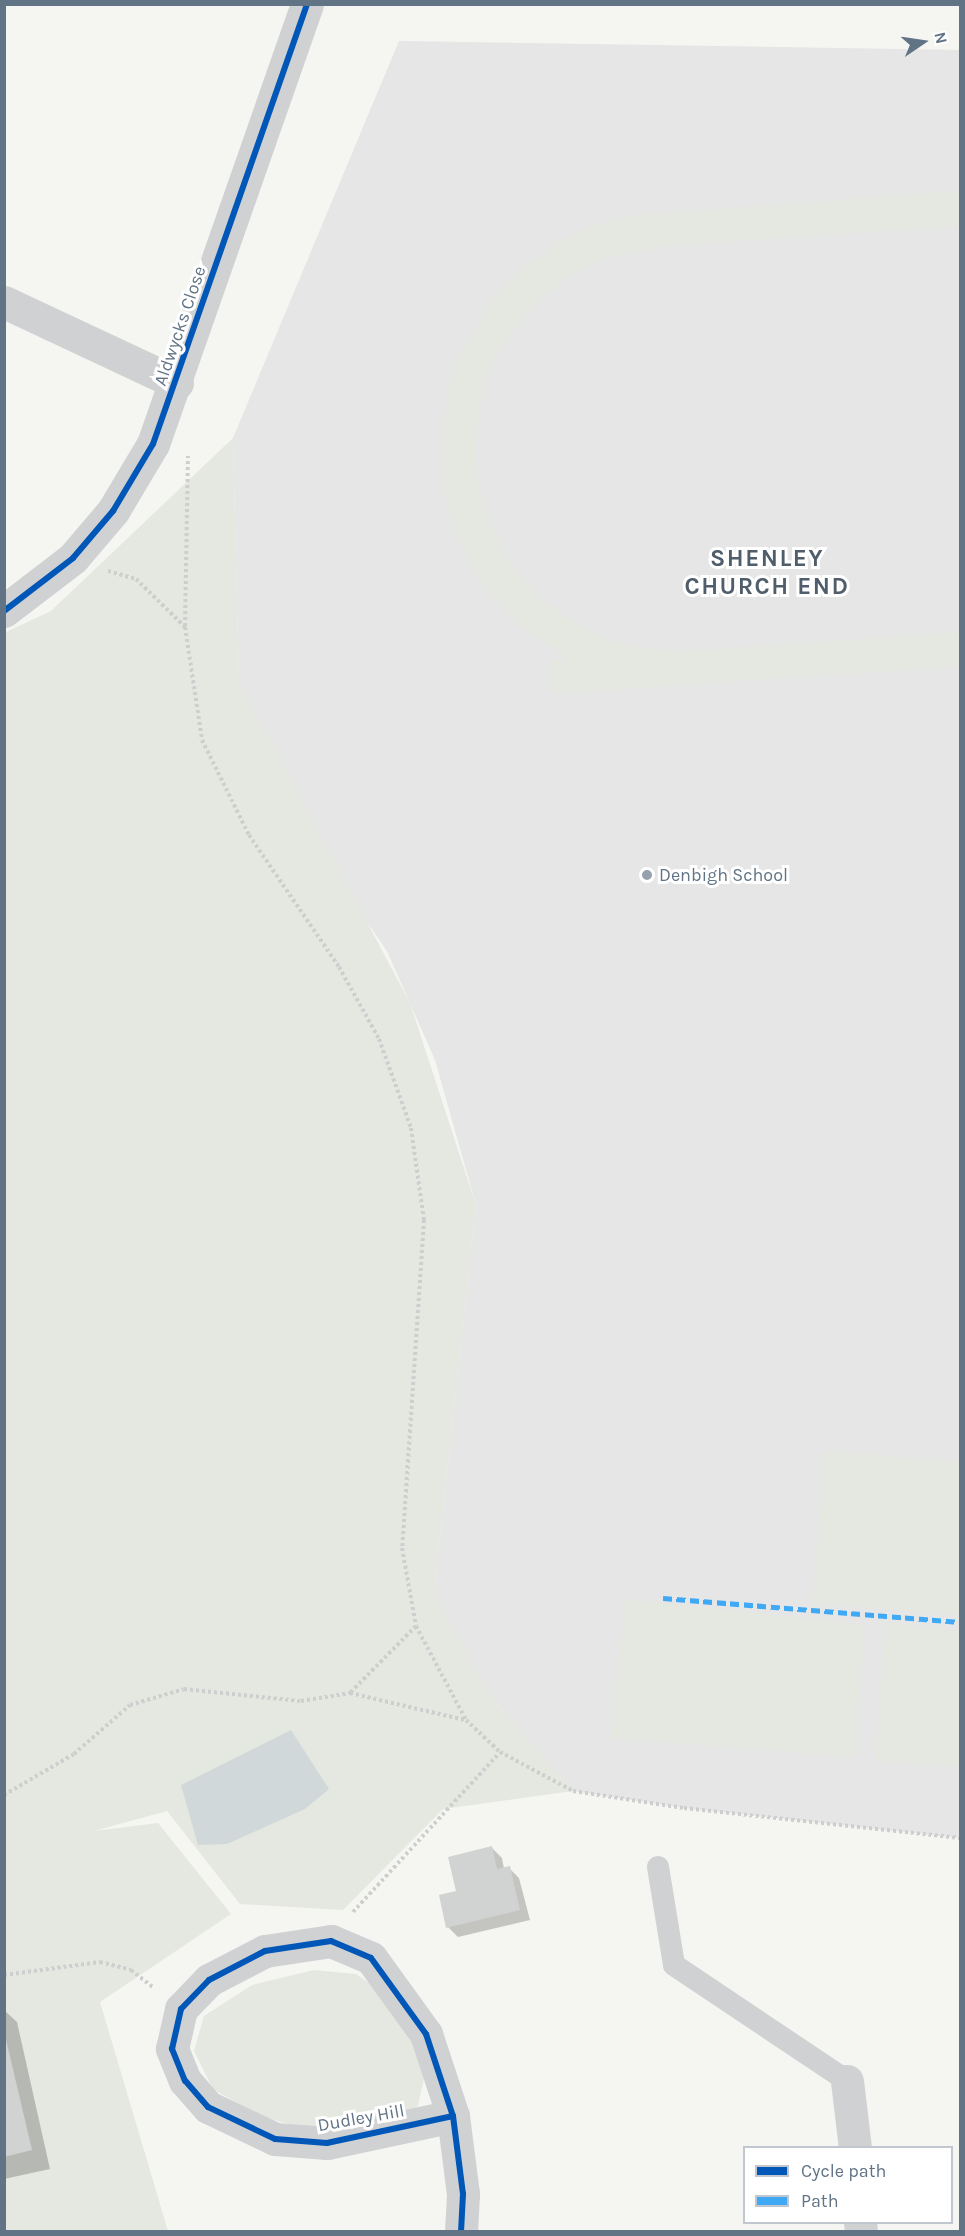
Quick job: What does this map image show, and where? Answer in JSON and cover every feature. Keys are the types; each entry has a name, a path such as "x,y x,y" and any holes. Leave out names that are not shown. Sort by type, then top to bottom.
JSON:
{"street":[{"name":"Aldwycks Close","path":"4,611 73,558 113,511 153,444 177,383 308,4"},
{"name":"Aldwycks Close","path":"4,302 177,383"},
{"path":"181,2009 209,1980 265,1951 332,1941 371,1958 426,2034 453,2116 463,2194 461,2232"},
{"name":"Dudley Hill","path":"181,2009 172,2049 185,2081 208,2107 275,2139 327,2143 453,2116"},
{"path":"847,2081 855,2146"}],"lane":[{"path":"658,1867 674,1965 847,2081"}],"path":[{"path":"188,448 185,627 202,740 249,835 339,968 379,1039 411,1128 424,1220 402,1548 416,1626 466,1720 500,1752 573,1791 684,1808 960,1838"},
{"path":"99,568 136,579 185,627"},
{"path":"350,1693 416,1626"},
{"path":"4,1795 74,1755 130,1705 184,1689 301,1701 350,1693 466,1720"},
{"path":"332,1941 368,1892 420,1843 500,1752"},
{"path":"4,1975 100,1962 131,1970 181,2009"}],"shaded area":[{"name":"Denbigh School","path":"399,41 960,50 960,1838 684,1808 573,1791 488,1694 434,1592 476,1205 435,1060 387,951 282,799 239,682 233,438"},
{"path":"960,191 960,226 663,246 603,259 574,273 529,309 497,355 485,381 475,440 475,465 486,514 508,560 542,600 589,632 631,646 684,651 960,632 960,666 552,694 550,661 568,659 520,625 484,586 456,535 442,479 441,446 449,385 461,352 494,297 523,266 558,244 591,227 637,215"},
{"path":"233,438 239,682 410,1003 476,1205 434,1592 488,1694 573,1791 443,1809 343,1910 240,1904 167,1811 94,1831 158,1823 231,1914 100,2002 168,2231 5,2231 4,633 51,611"},
{"path":"825,1451 960,1462 960,1615 812,1603"},
{"path":"625,1599 865,1625 854,1757 611,1738"},
{"path":"886,1623 960,1631 960,1767 875,1760"},
{"path":"291,1730 329,1789 305,1809 227,1844 198,1845 181,1785"},
{"path":"314,1970 356,1974 396,2002 416,2040 424,2078 418,2106 400,2119 310,2129 261,2117 213,2089 194,2051 204,2016 252,1985"}],"building":[{"path":"492,1846 497,1869 510,1866 520,1910 446,1928 439,1895 456,1891 448,1857"},
{"path":"4,2031 32,2150 4,2157"}],"marked path":[{"path":"663,1598 960,1622"}],"cycle path":[{"path":"4,611 73,558 113,511 153,444 307,4"},
{"path":"453,2116 327,2143 275,2139 208,2107 185,2081 172,2049 181,2009 209,1980 265,1951 331,1941 371,1958 426,2034 453,2116 463,2194 461,2232"}],"place":[{"name":"Denbigh School","path":"647,875"}],"district":[{"name":"SHENLEY CHURCH END","path":"767,573"}]}
